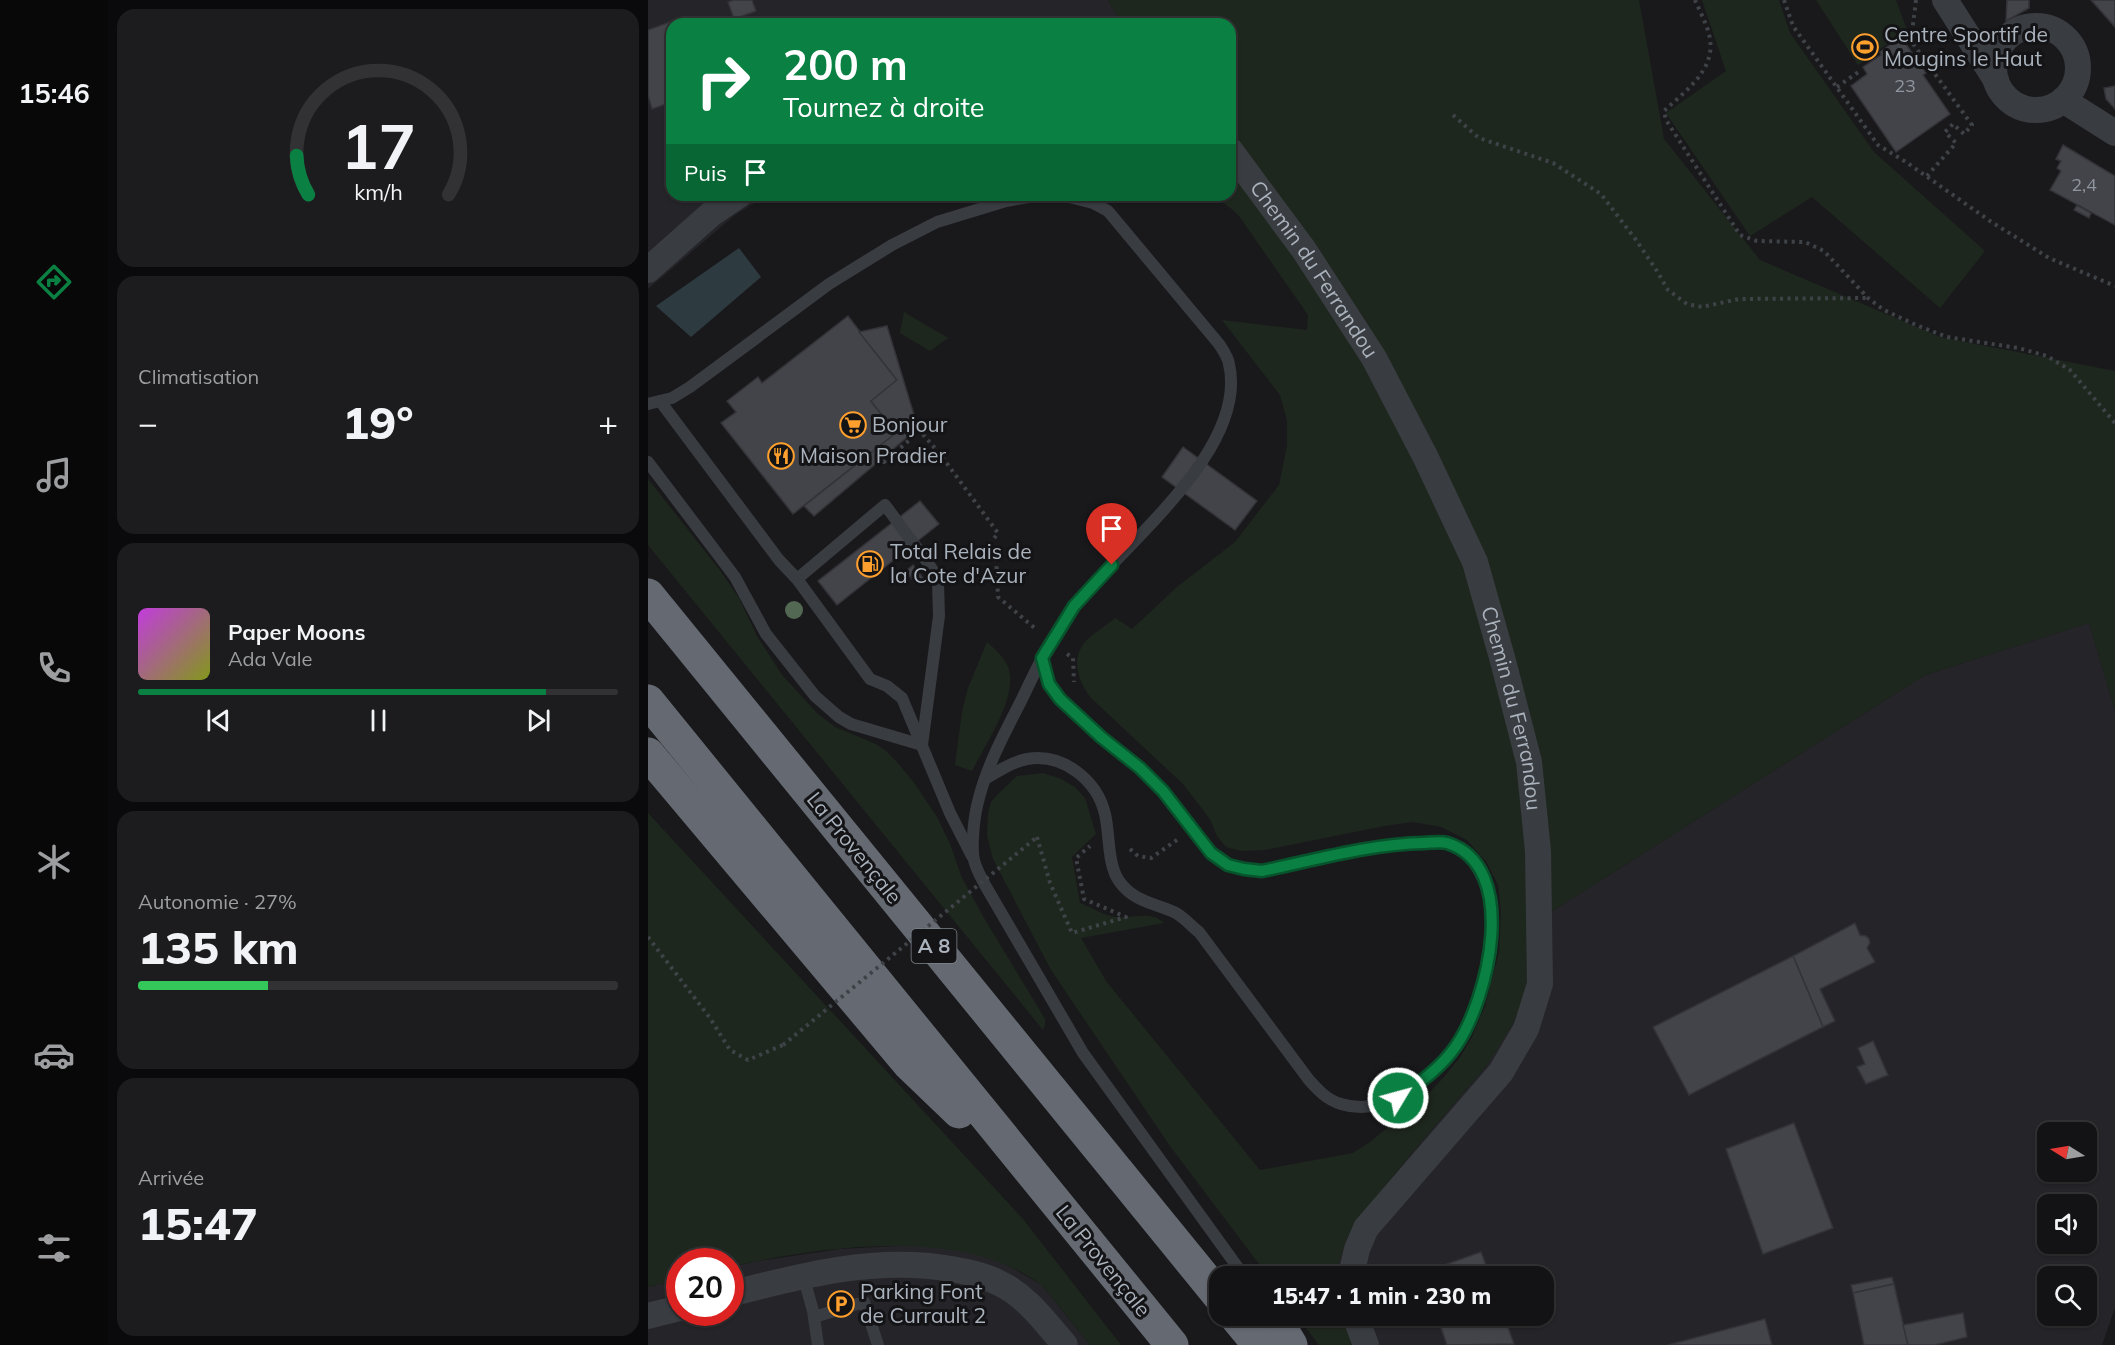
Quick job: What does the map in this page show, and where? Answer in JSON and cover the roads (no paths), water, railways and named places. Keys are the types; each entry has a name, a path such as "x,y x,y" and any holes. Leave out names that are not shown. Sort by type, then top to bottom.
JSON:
{"highway":[{"name":"La Provençale","path":"648,595 1209,1284"},
{"name":"La Provençale","path":"648,701 1172,1345"},
{"path":"648,754 909,1064 1060,1209"},
{"path":"1259,1326 1275,1333"}],"street":[{"path":"1945,0 2002,92 2012,102 2024,108 2038,110 2051,107 2063,100 2074,82 2078,62 2065,38 2054,30 2041,26 2027,27 2014,32 2004,41 1997,53 1994,66 1996,80"},
{"path":"2063,100 2115,133"},
{"name":"Chemin du Ferrandou","path":"1236,158 1304,250 1374,358 1426,458 1475,562 1529,762 1538,851 1540,984 1526,1029 1502,1072 1366,1228 1357,1249 1354,1266"},
{"path":"648,270 711,214 730,201"},
{"path":"744,1290 803,1275 873,1264 930,1265 968,1272 999,1283 1026,1300 1065,1345"},
{"path":"648,1316 666,1312"},
{"path":"1359,1326 1366,1345"}],"lane":[{"path":"1006,201 937,222 892,245 829,284 690,387 672,398 654,403 779,560 797,579 870,680 887,686 902,698 950,813 985,885 1083,1053 1237,1266"},
{"path":"974,859 977,806 985,779 1004,734 1042,658 1074,606 1176,496 1219,433 1229,408 1232,384 1229,362 1219,344 1108,211 1085,201"},
{"path":"648,462 729,567 766,634 815,696 839,717 851,724 922,745"},
{"path":"797,579 885,505 928,563 938,583 939,616 922,745"},
{"path":"985,779 1026,759 1043,759 1060,763 1077,771 1089,782 1100,796 1112,863 1117,878 1126,890 1137,899 1176,913 1198,932 1309,1080 1326,1097 1340,1104 1359,1108 1376,1107 1398,1098 1436,1069 1456,1046 1471,1015 1481,985 1491,947 1492,922 1490,894 1476,864 1463,850 1444,842 1399,843 1262,871 1228,865 1211,853 1163,791 1140,768 1101,737 1060,699 1049,684 1042,658"},
{"path":"803,1275 814,1317 818,1345"},
{"path":"814,1317 864,1302 878,1345"}],"place":[{"name":"Centre Sportif de Mougins le Haut","path":"1865,47"},
{"name":"Bonjour","path":"853,425"},
{"name":"Maison Pradier","path":"781,456"},
{"name":"Total Relais de la Cote d'Azur","path":"870,564"},
{"name":"Parking Font de Currault 2","path":"841,1304"}]}
